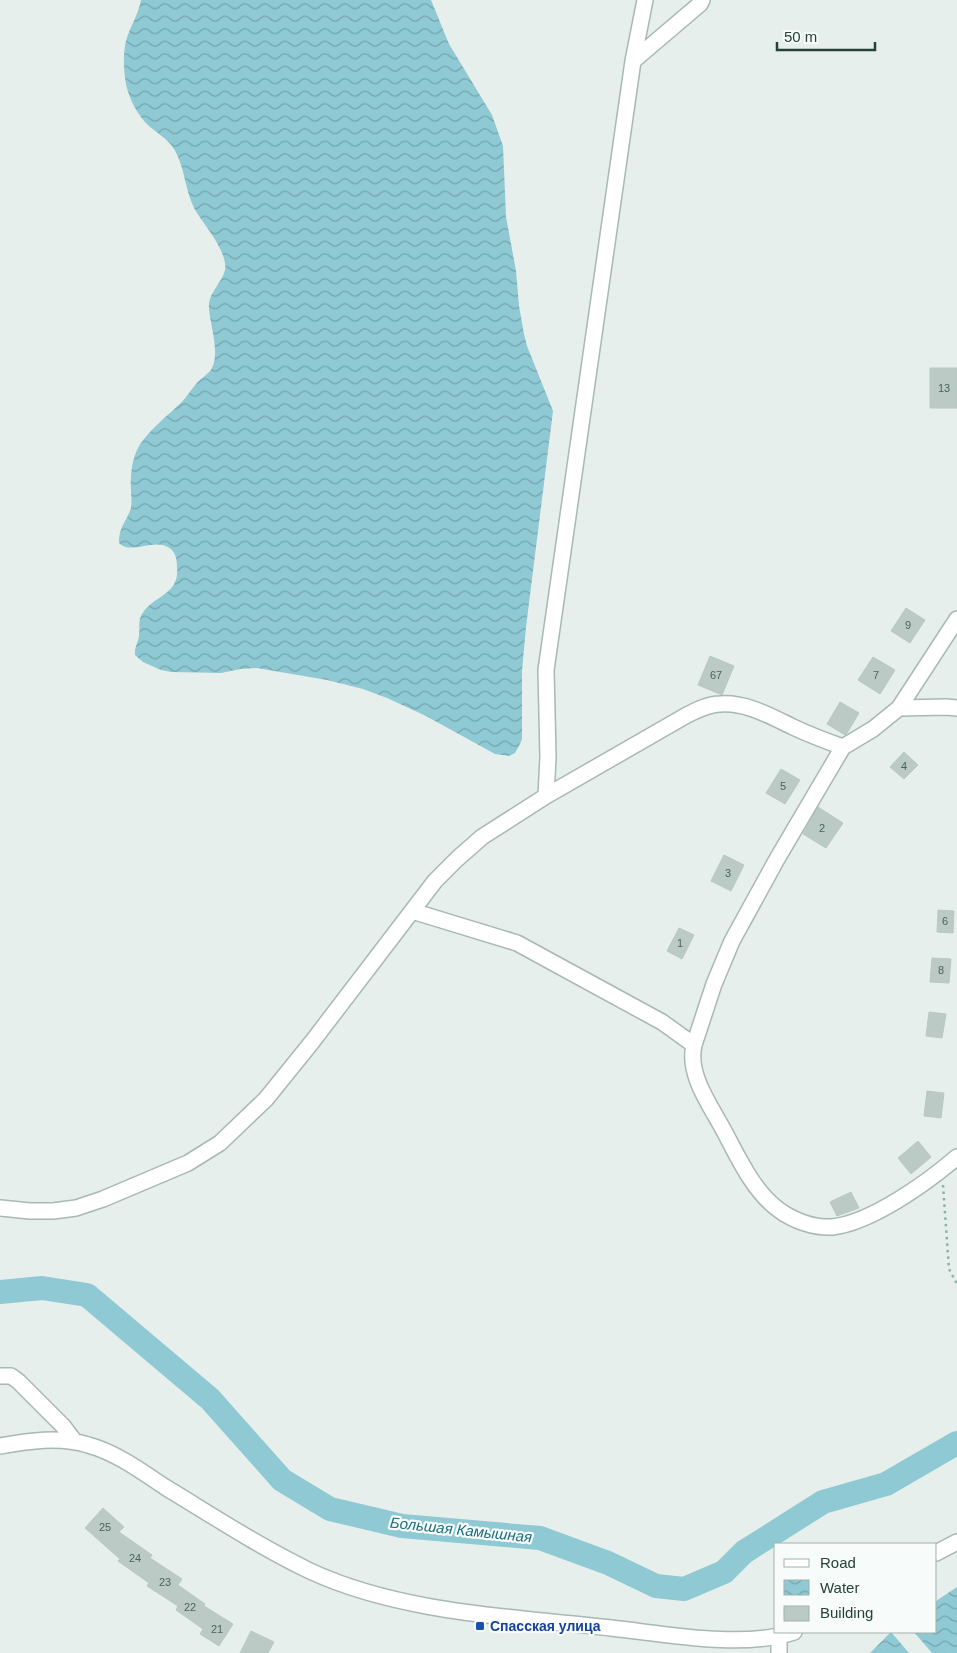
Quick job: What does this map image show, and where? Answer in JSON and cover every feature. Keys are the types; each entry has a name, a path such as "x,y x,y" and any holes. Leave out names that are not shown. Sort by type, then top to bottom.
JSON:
{"street":[{"path":"546,796 548,757 546,670 633,61 645,0"},
{"path":"633,61 700,4 702,0"},
{"path":"957,619 899,708 874,729 843,747 777,859 732,941 711,991 692,1052 693,1067 701,1087 752,1180 779,1210 796,1220 812,1226 832,1227 851,1223 898,1201 957,1157"},
{"path":"0,1208 53,1211 76,1208 103,1199 188,1163 220,1143 266,1099 436,881 476,843 546,796 687,715 718,703 737,704 761,712 843,747"},
{"path":"899,708 957,708"},
{"path":"412,911 517,944 662,1022 694,1045"},
{"path":"0,1376 11,1376 18,1381 58,1420 75,1442"},
{"path":"0,1446 44,1440 75,1442 98,1448 293,1562 335,1581 402,1601 491,1615 726,1640 779,1637 791,1633"},
{"path":"937,1552 957,1542"},
{"path":"779,1637 779,1653"}],"path":[{"path":"942,1170 949,1269 957,1284"}],"water":[{"path":"141,0 431,0 449,44 492,115 503,146 506,217 516,271 524,334 553,411 526,627 522,671 522,739 515,753 509,756 495,754 426,716 363,689 327,680 257,668 221,673 171,672 143,662 135,655 141,616 147,608 170,589 177,576 177,567 174,553 165,546 158,544 130,548 119,543 122,528 131,508 133,463 136,452 146,436 182,402 212,368 215,346 209,303 225,270 225,263 220,248 193,205 177,154 170,143 141,117 134,107 127,90 124,65 125,46"},
{"path":"957,1587 957,1653 932,1653 915,1633 937,1633 937,1600"},
{"path":"892,1633 909,1653 870,1653"}],"building":[{"path":"930,368 957,368 957,408 930,408"},
{"path":"906,608 925,620 910,643 891,631"},
{"path":"710,656 734,666 722,695 698,685"},
{"path":"873,657 895,670 880,694 858,680"},
{"path":"840,702 859,713 845,735 827,724"},
{"path":"904,752 918,765 904,779 890,767"},
{"path":"781,769 800,780 785,804 766,793"},
{"path":"818,807 843,823 826,848 803,834"},
{"path":"724,855 744,865 731,891 711,881"},
{"path":"938,910 954,911 953,933 937,932"},
{"path":"679,928 694,935 682,959 667,951"},
{"path":"932,958 951,959 949,983 930,982"},
{"path":"929,1012 946,1014 942,1038 926,1036"},
{"path":"927,1091 944,1093 941,1118 924,1116"},
{"path":"918,1141 931,1157 911,1174 898,1158"},
{"path":"851,1192 859,1208 837,1216 830,1202"},
{"path":"103,1508 124,1527 119,1532 152,1555 150,1558 182,1579 178,1585 205,1604 204,1606 233,1624 219,1646 200,1634 203,1629 176,1610 178,1606 147,1586 149,1583 118,1561 120,1559 85,1528"},
{"path":"251,1631 274,1642 268,1653 240,1653"}],"waterway":[{"name":"Большая Камышная","path":"0,1292 42,1288 87,1295 210,1399 282,1480 330,1509 402,1526 540,1538 608,1563 656,1586 684,1589 724,1572 744,1552 823,1502 886,1484 957,1443"}],"place":[{"name":"Спасская улица","path":"480,1626"}]}
